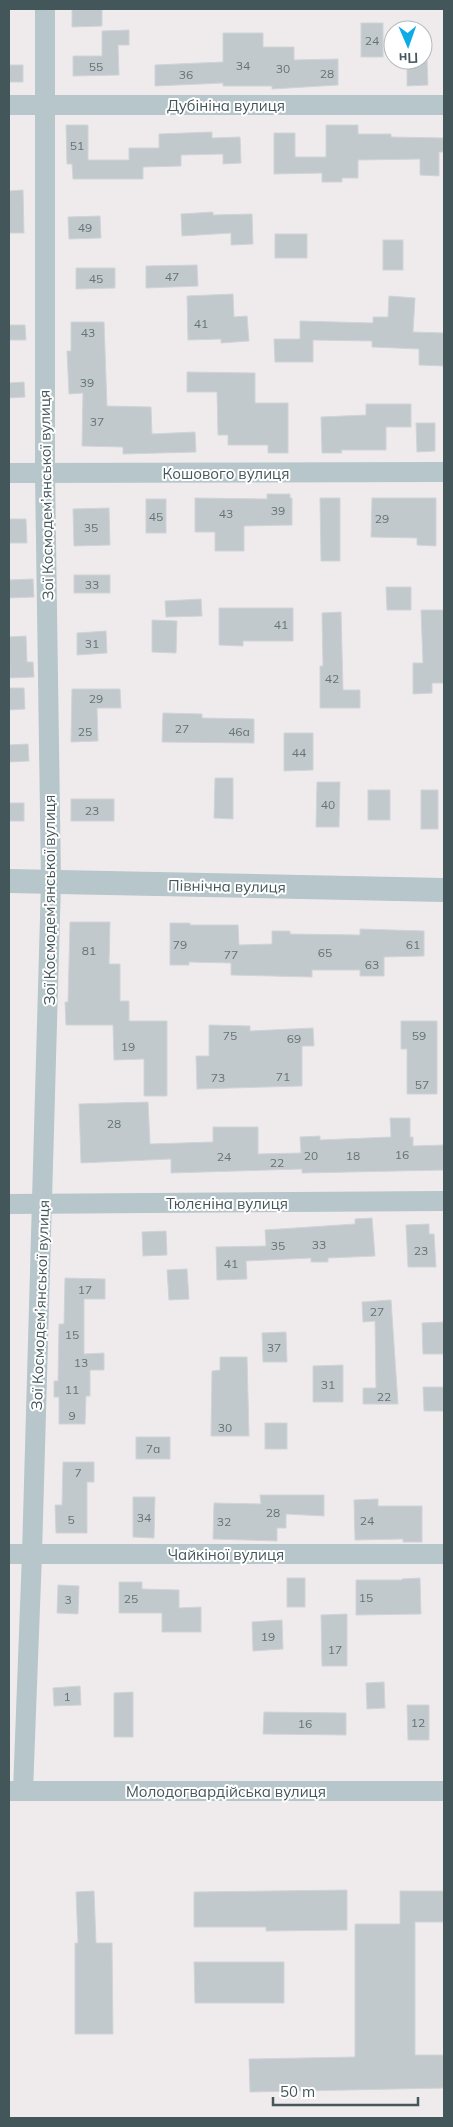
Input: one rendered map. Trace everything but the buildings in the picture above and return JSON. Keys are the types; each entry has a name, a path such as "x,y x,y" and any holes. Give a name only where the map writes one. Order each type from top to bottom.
{"street":[{"name":"Зої Космодем’янської вулиця","path":"16,1791 32,1554 51,882 45,473 45,9"},
{"name":"Дубініна вулиця","path":"9,105 444,104"},
{"name":"Кошового вулиця","path":"9,473 444,472"},
{"name":"Північна вулиця","path":"9,882 444,890"},
{"name":"Тюлєніна вулиця","path":"9,1204 444,1201"},
{"name":"Чайкіної вулиця","path":"9,1554 444,1554"},
{"name":"Молодогвардійська вулиця","path":"16,1791 444,1791"}]}
